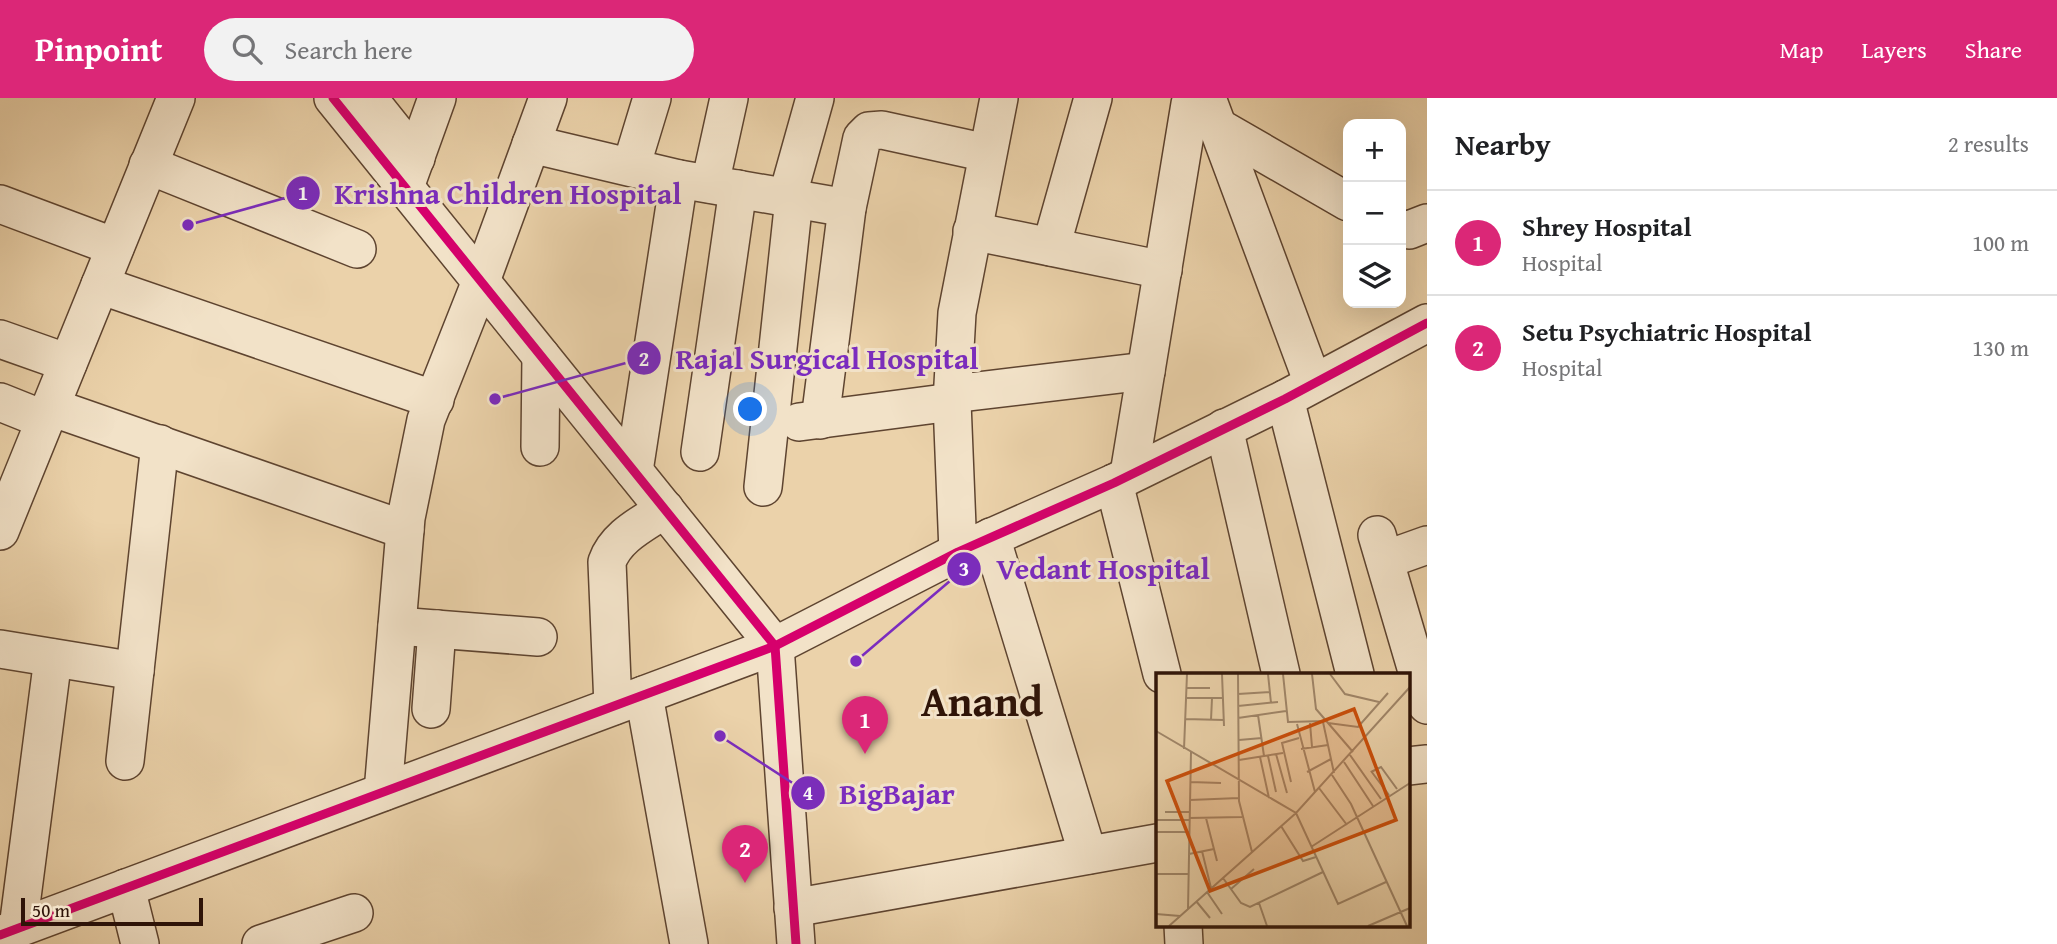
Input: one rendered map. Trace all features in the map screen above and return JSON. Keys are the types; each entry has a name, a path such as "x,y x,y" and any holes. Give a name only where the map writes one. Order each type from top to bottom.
{"street":[{"path":"0,531 7,494 48,413 176,98"},
{"path":"333,98 410,173"},
{"path":"368,98 410,173 481,281 775,646 796,944"},
{"path":"410,173 437,98"},
{"path":"383,792 405,530 426,420 481,281 548,98"},
{"path":"631,167 652,98"},
{"path":"634,471 729,98"},
{"path":"763,487 790,198 814,98"},
{"path":"958,552 952,398 957,313 999,98"},
{"path":"1051,247 1093,98"},
{"path":"1200,108 1343,199"},
{"path":"1162,673 1121,478 1146,371 1163,270 1200,108"},
{"path":"1200,108 1299,391 1356,673"},
{"path":"820,420 847,208 862,138 869,131 882,130 987,153"},
{"path":"531,144 709,184 847,208"},
{"path":"148,165 357,249"},
{"path":"700,452 709,184"},
{"path":"0,204 116,247"},
{"path":"1406,230 1427,223"},
{"path":"972,231 1163,270"},
{"path":"100,285 435,400"},
{"path":"53,658 9,931 775,646 958,552 1121,478 1299,391 1427,323"},
{"path":"0,339 68,363"},
{"path":"540,447 541,356"},
{"path":"770,426 1146,371"},
{"path":"0,402 160,444 405,530"},
{"path":"1224,428 1281,673"},
{"path":"125,761 160,444"},
{"path":"665,509 612,548 607,562 629,701 689,944"},
{"path":"991,537 1088,855"},
{"path":"1427,545 1381,547 1427,705"},
{"path":"397,626 538,637"},
{"path":"431,709 437,629"},
{"path":"0,649 135,671"},
{"path":"1409,766 1427,764"},
{"path":"793,908 1156,844"},
{"path":"126,888 140,944"},
{"path":"261,944 354,913"},
{"path":"1183,926 1184,944"}],"cycle path":[{"path":"333,98 775,646 796,944"},
{"path":"0,935 775,646 958,552 1114,483 1285,399 1427,323"}],"place":[{"name":"Krishna Children Hospital","path":"188,225"},
{"name":"Rajal Surgical Hospital","path":"495,399"},
{"name":"Vedant Hospital","path":"856,661"},
{"name":"BigBajar","path":"720,736"},
{"name":"Shrey Hospital","path":"865,754"},
{"name":"Setu Psychiatric Hospital","path":"745,883"}],"district":[{"name":"Anand","path":"982,701"}]}
